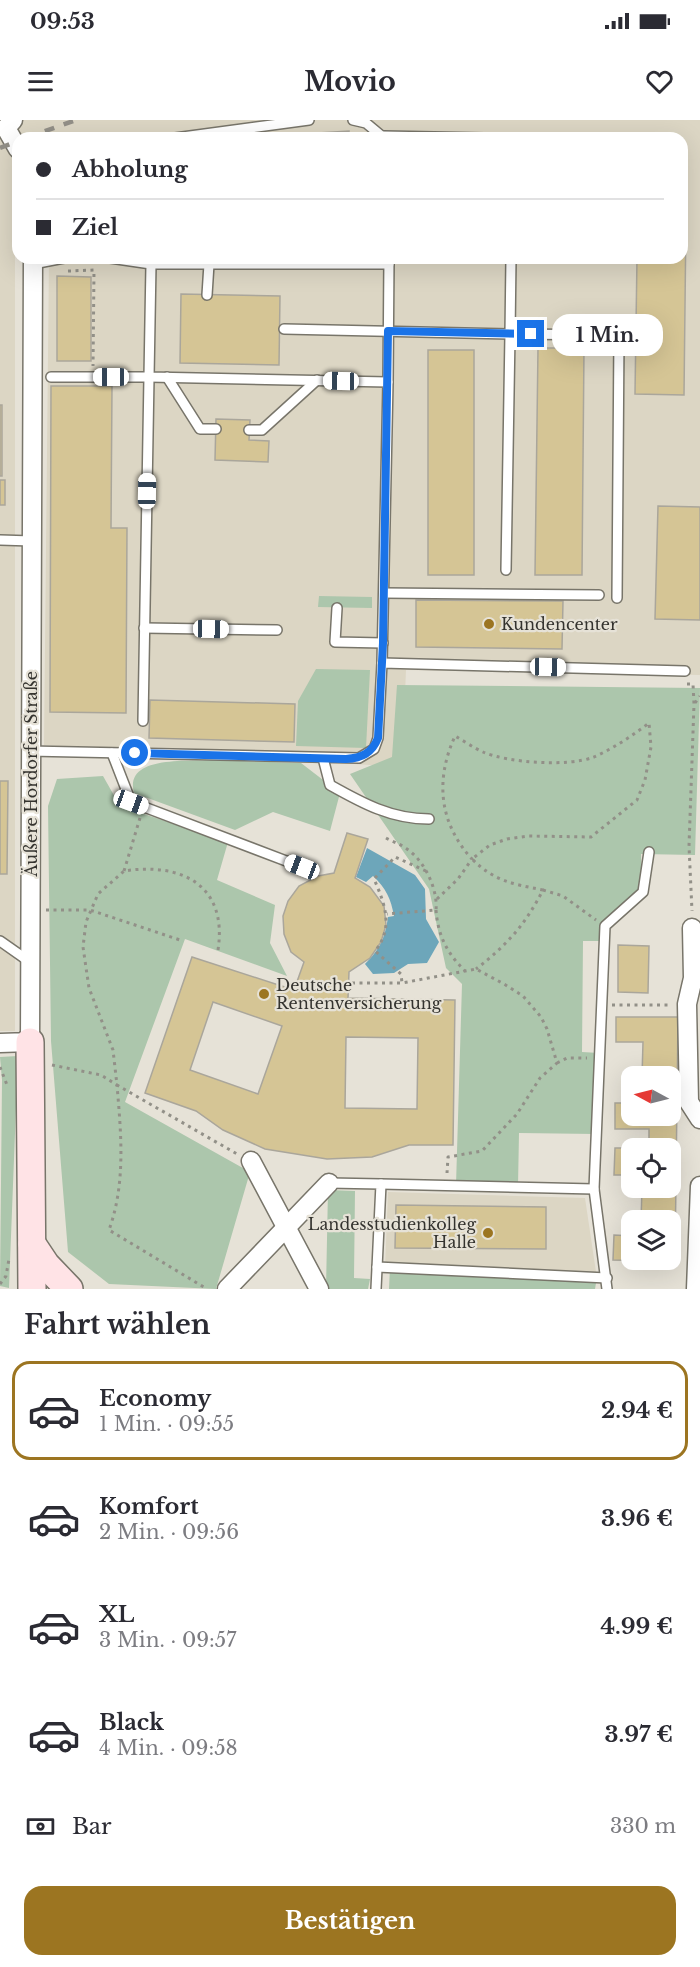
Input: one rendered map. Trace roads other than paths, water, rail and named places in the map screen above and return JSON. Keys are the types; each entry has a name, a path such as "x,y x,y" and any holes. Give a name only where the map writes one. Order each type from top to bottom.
{"street":[{"name":"Äußere Hordorfer Straße","path":"32,1289 37,1053 32,963 29,751 33,265"},
{"path":"692,928 693,978 687,1004 689,1102 700,1119"},
{"path":"0,1043 37,1053"},
{"path":"251,1161 319,1289"},
{"path":"227,1289 329,1184"},
{"path":"696,1289 700,1186"},
{"path":"32,1244 46,1264 69,1289"}],"lane":[{"path":"220,132 309,120"},
{"path":"353,120 366,123 378,132"},
{"path":"143,721 151,264"},
{"path":"207,295 209,264"},
{"path":"29,751 359,758 374,749 378,738 383,643 389,264"},
{"path":"507,570 511,264"},
{"path":"284,329 619,334 617,598"},
{"path":"51,376 388,382"},
{"path":"167,377 200,429 216,429"},
{"path":"249,430 262,430 318,380"},
{"path":"374,495 385,495"},
{"path":"374,538 384,538"},
{"path":"0,540 32,541"},
{"path":"373,579 384,579"},
{"path":"384,593 599,595"},
{"path":"337,608 335,642 383,643"},
{"path":"144,628 277,630"},
{"path":"382,663 685,670"},
{"path":"112,753 131,802 302,867"},
{"path":"323,758 330,785 359,802 406,819 429,819"},
{"path":"607,1289 594,1189 605,926 643,892 650,852"},
{"path":"0,941 32,963"},
{"path":"329,1184 594,1189"},
{"path":"376,1289 381,1184"},
{"path":"377,1267 607,1278"}],"water":[{"path":"367,848 415,875 425,889 426,919 439,942 427,963 408,964 394,973 373,974 365,964 381,943 388,917 394,916 387,894 378,880 373,876 366,882 356,877"}],"railway":[{"path":"43,132 76,120"},
{"path":"0,148 12,143"}],"place":[{"name":"Kundencenter","path":"489,624"},
{"name":"Deutsche Rentenversicherung","path":"264,994"},
{"name":"Landesstudienkolleg Halle","path":"488,1233"}]}
